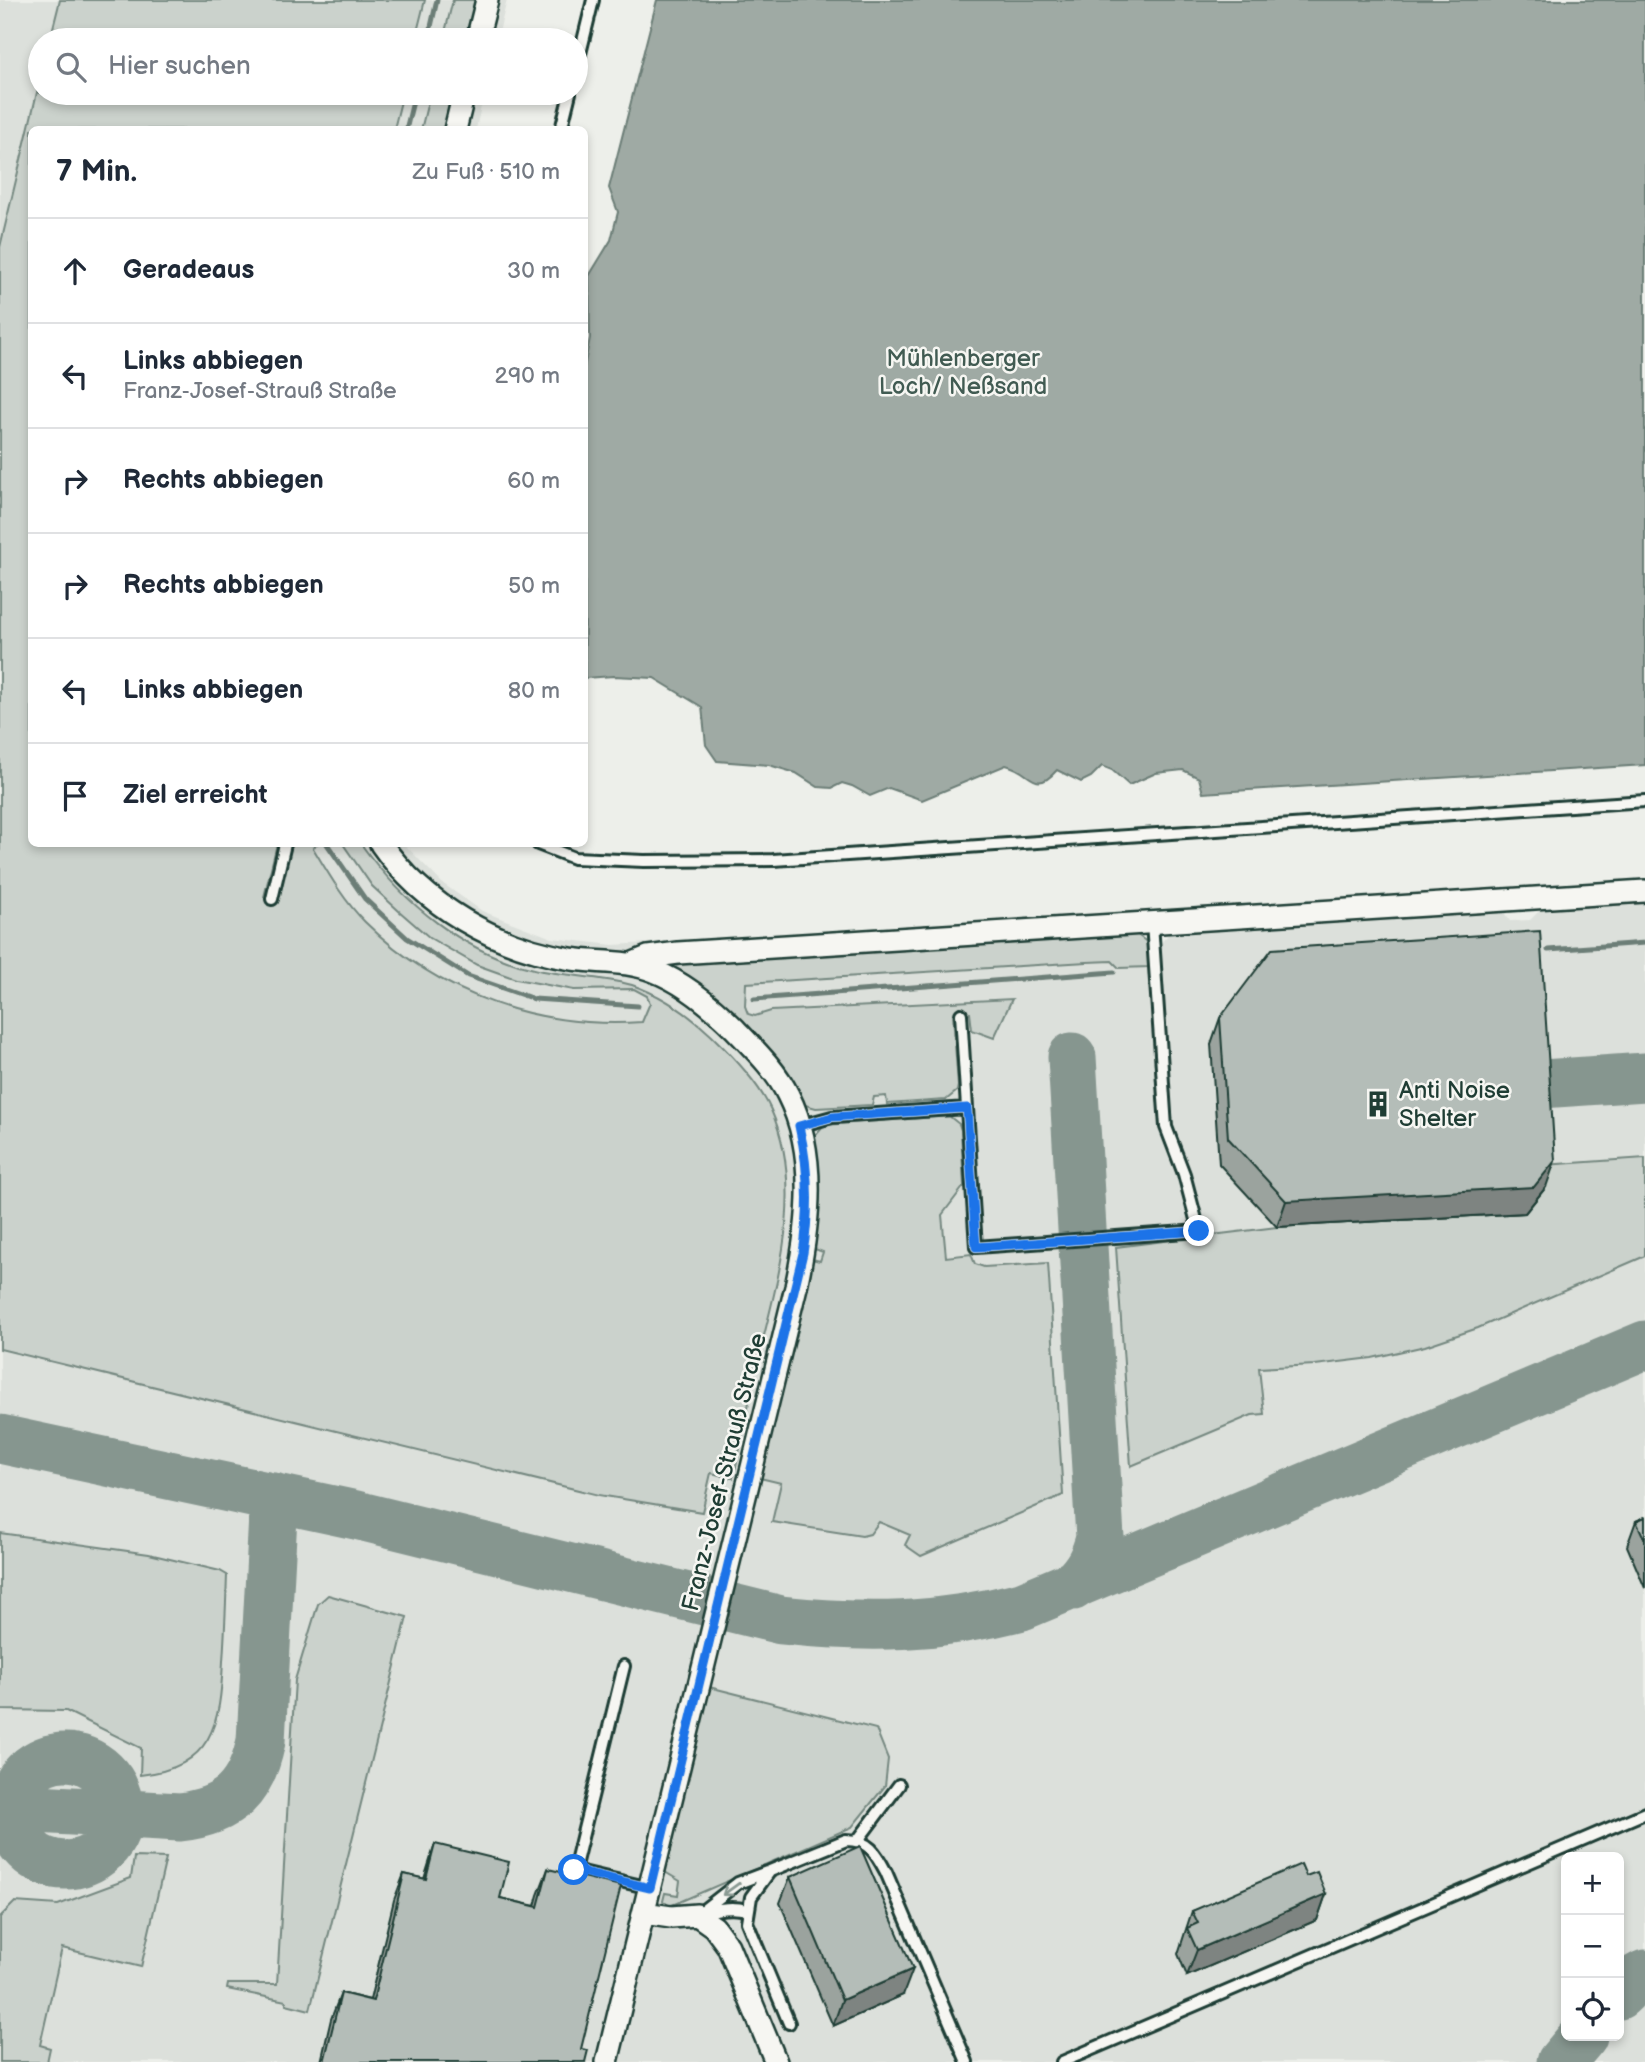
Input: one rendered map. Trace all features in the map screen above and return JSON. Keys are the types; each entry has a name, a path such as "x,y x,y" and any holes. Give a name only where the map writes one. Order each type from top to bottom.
{"street":[{"path":"480,28 487,0"},
{"path":"456,126 461,105"},
{"path":"384,847 407,876 424,891 447,909 490,934 549,955 631,964 648,957 678,953 1645,891"},
{"name":"Franz-Josef-Strauß Straße","path":"607,2062 803,1253 807,1220 807,1175 799,1126 788,1095 778,1078 720,1013 700,997 667,977 631,964"},
{"path":"644,1913 671,1917 696,1915 714,1927 727,1946 776,2062"}],"lane":[{"path":"586,28 593,0"},
{"path":"562,126 567,105"},
{"path":"546,847 575,858 644,861 773,860 1645,801"},
{"path":"272,899 284,847"},
{"path":"961,1014 976,1247 1199,1231 1184,1174 1166,1127 1152,923"},
{"path":"799,1126 832,1117 967,1108"},
{"path":"624,1666 574,1870 650,1888"},
{"path":"858,1840 899,1785"},
{"path":"1062,2062 1645,1813"},
{"path":"696,1915 738,1883 846,1840 858,1840 866,1844 876,1853 886,1872 967,2062"},
{"path":"770,1871 751,1897 747,1922 789,2023"},
{"path":"696,1915 723,1908 747,1910"}],"shaded area":[{"path":"0,0 507,0 500,28 28,28 28,105 481,105 477,126 28,126 28,847 407,847 442,883 482,911 552,938 613,945 717,939 717,951 1145,945 1161,943 1171,931 1502,910 1510,921 1530,920 1542,908 1645,901 1645,2062 0,2062"},
{"path":"60,0 425,0 418,28 53,28"},
{"path":"453,0 476,0 470,28 446,28"},
{"name":"Mühlenberger Loch/ Neßsand","path":"657,0 1645,0 1645,765 1203,793 1199,778 1183,770 1156,773 1129,785 1112,770 1102,766 1081,782 1057,770 1043,781 1033,780 1006,765 922,800 889,788 870,796 842,783 832,788 818,787 796,773 769,765 717,761 706,745 702,707 654,678 588,678 589,276 611,240 618,212 609,188"},
{"path":"34,105 400,105 395,126 29,126"},
{"path":"427,105 451,105 446,126 422,126"},
{"path":"28,130 28,847 276,847 264,897 277,900 291,847 314,847 343,896 365,922 394,948 425,970 458,988 528,1013 565,1020 642,1022 650,1003 647,996 634,989 574,990 516,979 477,965 430,938 372,886 345,847 363,847 416,906 461,939 485,952 538,970 610,980 645,990 681,1010 713,1037 750,1076 771,1110 782,1141 787,1173 787,1205 779,1270 733,1478 711,1473 702,1512 599,1495 0,1349 0,247"},
{"path":"1135,933 1148,943 1149,967 1119,968 1112,961 746,983 745,1006 748,1014 755,1016 771,1011 1012,999 994,1038 972,1030 970,1013 953,1014 958,1086 957,1091 946,1100 887,1104 886,1096 874,1097 872,1105 816,1108 805,1105 789,1076 763,1042 718,999 665,963"},
{"path":"949,1116 959,1124 961,1130 964,1186 942,1215 946,1257 971,1254 975,1264 984,1267 1048,1263 1063,1495 921,1556 905,1545 910,1535 879,1522 870,1534 862,1536 772,1522 781,1483 760,1478 812,1259 820,1261 823,1252 815,1249 819,1188 815,1135 824,1125"},
{"path":"1645,1158 1645,1256 1478,1328 1425,1346 1372,1358 1259,1368 1264,1414 1252,1415 1131,1466 1116,1247 1277,1227 1525,1213 1546,1187 1544,1165"},
{"path":"0,1533 149,1554 227,1575 219,1705 208,1739 198,1752 183,1763 140,1775 141,1748 66,1711 0,1710"},
{"path":"328,1595 407,1617 310,2010 286,2004 286,2001 227,1989 228,1984 277,1984 295,1680 318,1604"},
{"path":"709,1687 876,1729 888,1759 885,1786 852,1827 670,1906 663,1901 665,1893 678,1895 680,1881 665,1872"},
{"path":"134,1857 166,1858 141,1967 62,1948 40,2045 50,2048 47,2062 0,2062 0,1917 15,1902 58,1905 131,1878"}],"building":[{"name":"Anti Noise Shelter","path":"1540,931 1555,1161 1534,1187 1286,1201 1228,1138 1220,1018 1272,949"},
{"path":"1645,1517 1645,1540 1636,1521"},
{"path":"435,1844 509,1862 500,1898 538,1907 548,1869 621,1886 581,2049 588,2050 585,2062 324,2062 341,1993 373,2001 404,1874 426,1879"},
{"path":"860,1846 913,1969 842,2000 790,1877"},
{"path":"1301,1864 1306,1876 1317,1872 1326,1894 1197,1950 1187,1928 1198,1923 1192,1911"}],"waterway":[{"path":"431,28 437,0"},
{"path":"407,126 412,105"},
{"path":"329,847 365,899 407,938 468,976 534,999 638,1006"},
{"path":"1548,950 1645,943"},
{"path":"754,999 1114,972"}],"taxiway":[{"path":"1072,1057 1100,1538 1090,1564 1073,1586"},
{"path":"1482,1088 1645,1077"},
{"path":"0,1439 356,1515 781,1620 843,1625 902,1625 961,1619 1022,1606 1645,1345"},
{"path":"0,1807 180,1817 197,1814 225,1803 244,1785 257,1758 261,1741 274,1497"},
{"path":"65,1757 86,1761 103,1773 115,1790 119,1811 115,1832 103,1849 86,1861 65,1865 44,1861 27,1849 15,1832 11,1811 15,1790 27,1773 44,1761 65,1757"},
{"path":"1624,1990 1645,1974"},
{"path":"1561,2062 1579,2041"}],"place":[{"name":"Anti Noise Shelter","path":"1378,1104"}],"route":[{"path":"574,1870 650,1888 803,1253 808,1208 807,1175 799,1126 832,1117 967,1108 976,1247 1199,1231"}]}
